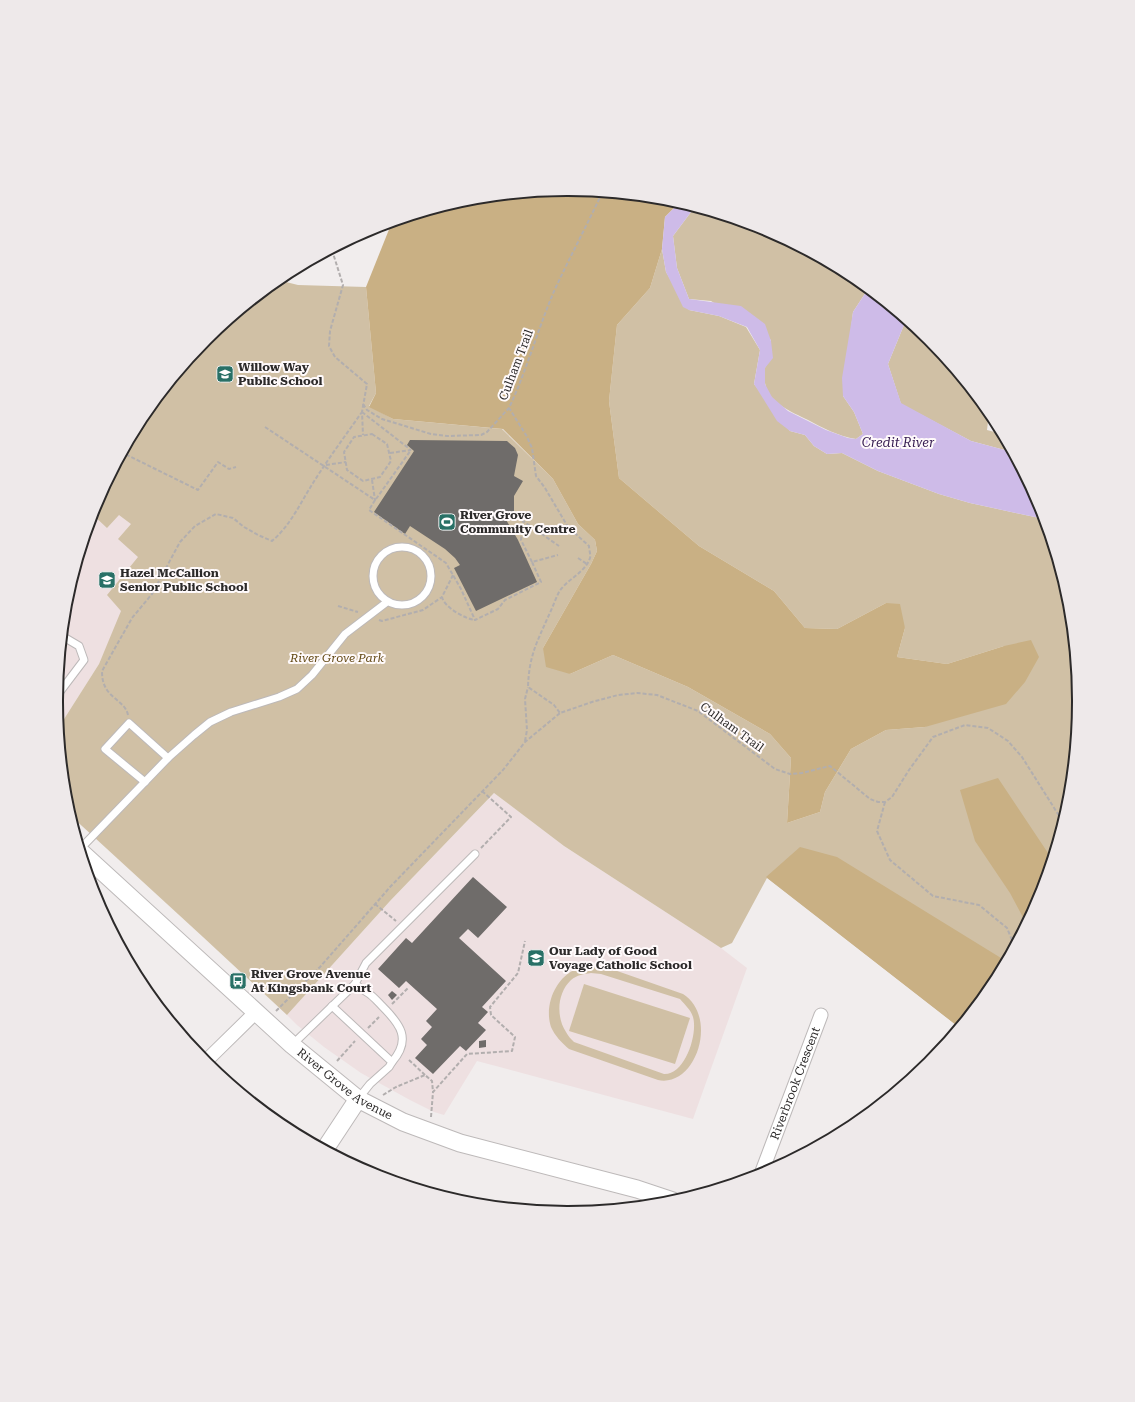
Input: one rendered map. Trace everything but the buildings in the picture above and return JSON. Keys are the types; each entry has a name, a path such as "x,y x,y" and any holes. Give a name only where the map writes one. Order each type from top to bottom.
{"street":[{"name":"River Grove Avenue","path":"88,856 292,1045 363,1101 403,1122 460,1143 637,1189 660,1197"},
{"path":"210,1057 256,1012"},
{"name":"Riverbrook Crescent","path":"764,1166 821,1015"},
{"path":"328,1145 363,1101"}],"lane":[{"path":"405,546 419,551 428,562 432,573 431,582 423,597 402,606 387,602 380,597 372,582 372,571 375,561 391,548 405,546"},
{"path":"85,846 168,758 210,722 231,712 280,697 297,689 312,675 346,634 387,602"},
{"path":"63,687 84,660 79,646 67,639"},
{"path":"145,782 106,748 129,723 168,758"},
{"path":"292,1045 355,984 366,963 475,854"},
{"path":"355,984 369,993 386,1009 400,1026 402,1037 398,1055 389,1067 370,1084 363,1101"},
{"path":"332,1006 392,1062"}],"path":[{"name":"Culham Trail","path":"587,564 590,557 589,546 568,527 545,488 536,476 532,448 526,435 509,408 520,385 534,343 556,289 600,198"},
{"path":"333,254 343,285 335,318 330,331 329,346 335,357 366,384 362,403 363,435"},
{"path":"362,403 367,410 382,419 431,434 447,436 481,435 487,432 509,408"},
{"path":"362,412 411,450"},
{"path":"129,723 127,710 107,690 102,681 102,671 132,618 152,594 180,542 195,526 216,514 233,518 244,528 272,541 286,526 324,466 362,412"},
{"path":"265,427 376,500"},
{"path":"372,434 387,444 390,453 391,461 380,477 364,481 347,470 344,452 354,437 372,434"},
{"path":"390,453 411,450"},
{"path":"411,450 369,510 446,563 461,589 475,620"},
{"path":"128,455 198,490 218,462 229,469 236,467"},
{"path":"324,466 346,462"},
{"path":"372,480 376,500"},
{"path":"453,575 442,597 443,602 469,619 475,620 498,609 505,600 541,582 522,540 523,520 559,546"},
{"path":"532,562 558,555"},
{"path":"525,742 527,730 525,699 533,649 560,591 568,581 579,573 587,564 578,558"},
{"path":"256,1012 274,1013 320,967 375,904 503,770 525,742 560,713 554,705 528,687"},
{"name":"Culham Trail","path":"560,713 618,695 637,693 657,695 698,711 775,769 790,774 802,773 830,766 870,799 878,802 885,802"},
{"path":"1012,939 1007,928 979,905 933,896 890,860 877,831 885,802 892,797 913,763 933,737 965,725 988,728 1008,741 1022,758 1059,815"},
{"path":"475,854 511,817 482,791"},
{"path":"375,904 402,927"},
{"path":"433,1092 467,1054 512,1051 515,1037 491,1015 490,1007 518,974 525,942"},
{"path":"337,1061 408,988"},
{"path":"409,1060 432,1081 433,1092 429,1132"},
{"path":"363,1101 425,1075"}],"shaded area":[{"path":"568,196 633,201 674,208 665,217 662,249 650,288 617,325 609,401 619,478 699,546 774,591 805,628 837,629 886,603 900,604 905,628 897,657 947,664 1004,646 1031,640 1039,657 1025,682 1006,704 925,727 886,730 851,749 825,792 820,812 787,823 791,758 770,734 688,687 613,655 570,674 546,667 543,648 591,564 597,551 595,540 578,524 553,479 503,429 393,419 369,407 376,393 366,287 389,229 437,214 469,206 502,201"},
{"name":"Hazel McCallion Senior Public School","path":"201,354 122,611 99,664 64,720 64,668 67,635 80,570 101,508 115,478 148,421 167,394"},
{"path":"998,778 1048,853 1034,894 1023,917 1010,893 975,841 960,790"},
{"name":"Our Lady of Good Voyage Catholic School","path":"494,793 564,846 721,948 747,968 693,1119 477,1061 444,1115 434,1112 410,1100 361,1073 324,1047 287,1015 390,901"},
{"path":"800,847 837,857 1001,958 987,981 955,1024 766,877"}],"green space":[{"path":"691,212 730,223 761,235 820,264 865,294 853,312 843,396 854,412 863,434 856,439 837,434 795,414 782,406 771,396 765,383 765,367 771,340 711,301 689,299 677,268 673,236"},
{"name":"River Grove Park","path":"662,249 666,272 689,310 719,316 746,327 760,350 754,384 790,431 805,435 814,446 827,454 842,453 878,471 939,494 970,503 1037,518 1055,570 1068,635 1072,701 1071,734 1068,767 1055,832 1034,894 1020,924 987,981 955,1024 767,878 732,943 721,948 564,846 494,793 390,901 287,1015 78,822 67,767 64,720 99,664 121,611 107,595 138,557 118,539 131,524 119,515 107,528 97,519 115,478 148,421 188,368 235,322 260,301 287,282 298,285 366,287 376,393 369,406 393,419 502,429 553,479 578,524 595,540 597,551 543,648 570,674 613,655 688,687 770,734 791,758 787,823 820,812 825,792 851,749 886,730 925,727 1004,646 947,664 897,657 905,628 886,603 837,629 805,628 774,591 699,546 619,478 609,401 617,325 650,288"},
{"path":"904,325 947,368 987,421 987,430 994,432 1005,450 971,441 901,404 888,364"},
{"path":"600,965 683,994 694,1005 700,1018 701,1033 698,1049 692,1062 683,1073 671,1080 658,1080 569,1049 561,1042 551,1027 549,1019 550,1002 557,986 562,979 576,969 585,966","holes":["591,973 601,974 680,999 688,1008 693,1017 694,1033 692,1043 684,1061 678,1068 671,1073 664,1074 574,1042 563,1026 559,1012 563,992 566,985 576,977"]},
{"path":"584,984 690,1018 675,1064 569,1031"}],"water":[{"name":"Credit River","path":"674,208 691,212 673,236 677,268 689,299 741,306 765,324 771,341 773,358 765,368 765,384 772,397 788,411 826,430 848,438 856,439 863,434 854,412 843,396 842,378 853,312 865,294 904,325 888,364 901,403 971,441 1005,450 1020,478 1037,518 970,503 939,494 878,471 842,453 827,454 814,446 805,435 790,431 777,421 754,384 760,350 747,327 719,316 689,310 683,307 666,272 662,249 665,217"}],"place":[{"name":"Willow Way Public School","path":"225,374"},
{"name":"River Grove Community Centre","path":"447,522"},
{"name":"Hazel McCallion Senior Public School","path":"107,580"},
{"name":"Our Lady of Good Voyage Catholic School","path":"536,958"},
{"name":"River Grove Avenue At Kingsbank Court","path":"238,981"}]}
